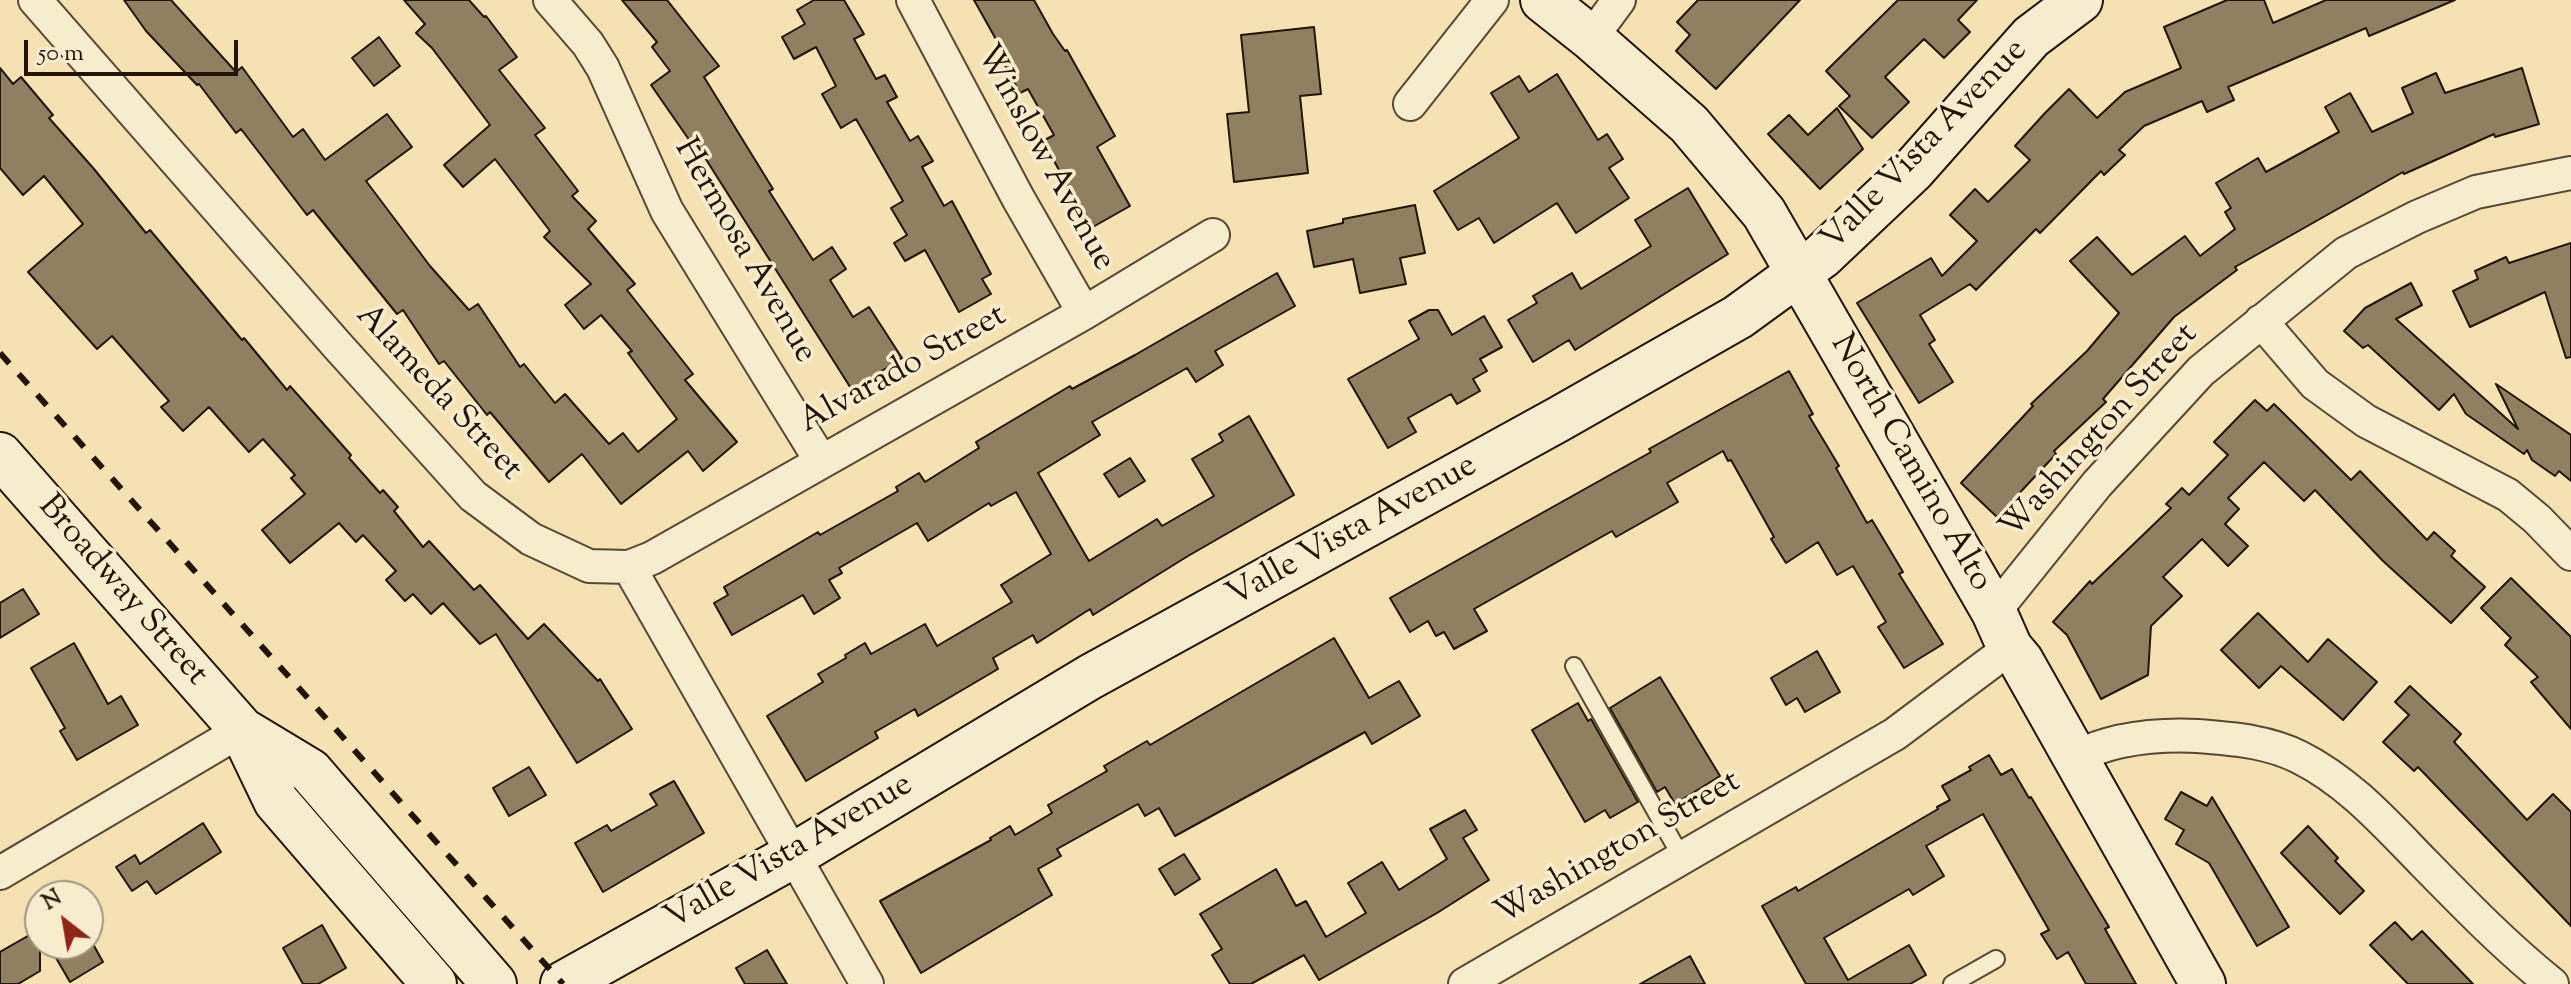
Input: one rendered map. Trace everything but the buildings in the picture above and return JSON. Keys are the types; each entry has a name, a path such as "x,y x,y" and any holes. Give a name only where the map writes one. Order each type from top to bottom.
{"street":[{"name":"Alameda Street","path":"35,0 346,356 473,496 531,539 589,566 629,567"},
{"name":"Hermosa Avenue","path":"550,0 588,44 603,68 667,211 821,461"},
{"name":"Winslow Avenue","path":"913,0 1018,198 1084,313"},
{"path":"1410,104 1492,0"},
{"name":"North Camino Alto","path":"1543,0 1689,124 1764,213 2203,984"},
{"path":"1591,38 1619,0"},
{"name":"Valle Vista Avenue","path":"563,984 794,855 1090,677 1738,317 1822,256 1913,170 2031,37 2080,0"},
{"name":"Washington Street","path":"1465,984 1895,734 2002,630 2097,484 2191,382 2346,253 2417,217 2476,192 2571,173"},
{"name":"Alvarado Street","path":"629,567 652,558 1084,313 1213,235"},
{"path":"2261,321 2315,384 2366,421 2508,495 2571,554"},
{"name":"Broadway Street","path":"0,455 242,730 276,801 434,984"},
{"path":"629,567 867,984"},
{"path":"0,873 242,730"},
{"name":"Broadway Street","path":"242,730 310,771 494,984"},
{"path":"2074,758 2095,747 2122,740 2184,736 2255,742 2299,757 2345,786 2371,808 2496,935 2552,984"}],"lane":[{"path":"1574,666 1682,858"},
{"path":"1952,984 1996,959"}],"railway":[{"path":"0,353 563,984"}]}
